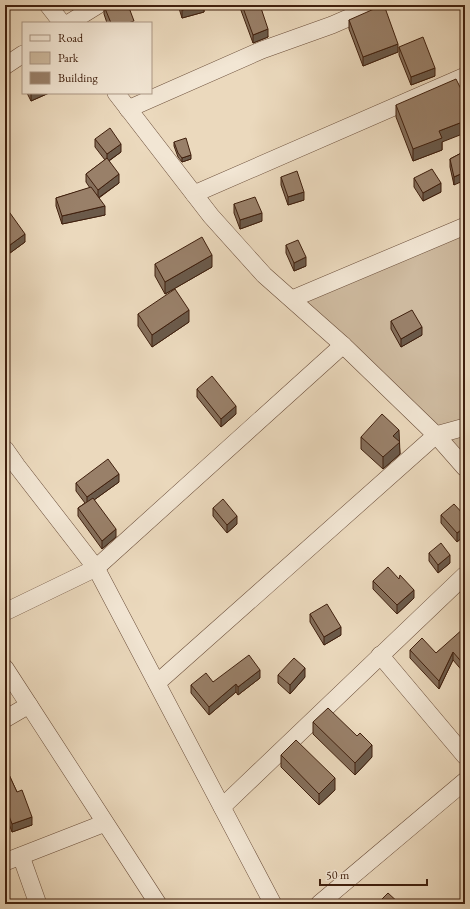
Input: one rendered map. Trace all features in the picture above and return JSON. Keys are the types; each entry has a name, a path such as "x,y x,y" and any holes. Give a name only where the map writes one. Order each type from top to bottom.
{"street":[{"path":"48,5 61,22"},
{"path":"71,22 98,5"},
{"path":"128,109 262,50 332,25 378,5"},
{"path":"5,66 22,55"},
{"path":"194,194 465,76"},
{"path":"117,94 211,216 264,275 343,345 436,435 465,468"},
{"path":"292,299 465,226"},
{"path":"5,612 96,568 343,345"},
{"path":"157,683 436,435 465,427"},
{"path":"5,449 96,568 273,904"},
{"path":"222,807 380,655 465,576"},
{"path":"380,655 465,756"},
{"path":"5,668 158,904"},
{"path":"5,719 29,705"},
{"path":"319,904 465,781"},
{"path":"5,862 106,824"},
{"path":"22,856 38,904"}],"green space":[{"path":"465,232 465,473 300,303"}],"building":[{"path":"128,5 134,21 111,22 104,6"},
{"path":"180,5 203,5 182,10"},
{"path":"242,5 260,5 268,29 253,35"},
{"path":"383,5 398,44 363,57 349,20"},
{"path":"423,37 435,68 411,77 399,47"},
{"path":"456,79 465,97 465,121 439,131 442,138 413,149 396,105"},
{"path":"110,128 121,144 107,154 95,139"},
{"path":"186,138 191,155 182,158 178,153 174,142"},
{"path":"465,151 465,172 454,177 450,159"},
{"path":"107,158 119,174 98,190 86,174"},
{"path":"432,169 441,183 423,193 414,178"},
{"path":"297,171 304,192 288,197 281,177"},
{"path":"91,187 105,206 62,216 56,198"},
{"path":"255,197 262,213 240,220 234,204"},
{"path":"5,206 25,234 10,245 5,238"},
{"path":"202,237 212,255 165,282 155,264"},
{"path":"298,240 306,257 294,263 286,245"},
{"path":"175,289 189,310 152,335 138,314"},
{"path":"412,310 422,327 401,339 391,321"},
{"path":"212,376 236,406 221,419 197,389"},
{"path":"382,414 399,430 393,436 400,442 383,457 361,437"},
{"path":"108,459 119,474 87,497 76,483"},
{"path":"93,498 116,529 102,541 78,508"},
{"path":"223,499 237,516 227,525 213,508"},
{"path":"454,504 465,516 465,527 457,533 441,515"},
{"path":"441,543 450,555 438,565 429,553"},
{"path":"388,567 399,579 400,575 414,590 397,605 373,581"},
{"path":"327,604 341,627 324,637 310,614"},
{"path":"464,628 465,666 453,652 439,681 410,650 422,638 436,653"},
{"path":"249,655 260,670 238,687 236,684 209,707 191,685 206,673 213,682"},
{"path":"294,658 305,668 290,685 278,675"},
{"path":"328,708 357,736 360,733 372,745 355,763 313,722"},
{"path":"296,740 335,778 319,794 281,755"},
{"path":"5,766 17,792 22,790 32,817 12,824 5,805"},
{"path":"465,833 465,841 461,837"},
{"path":"388,893 400,904 377,904"}]}
